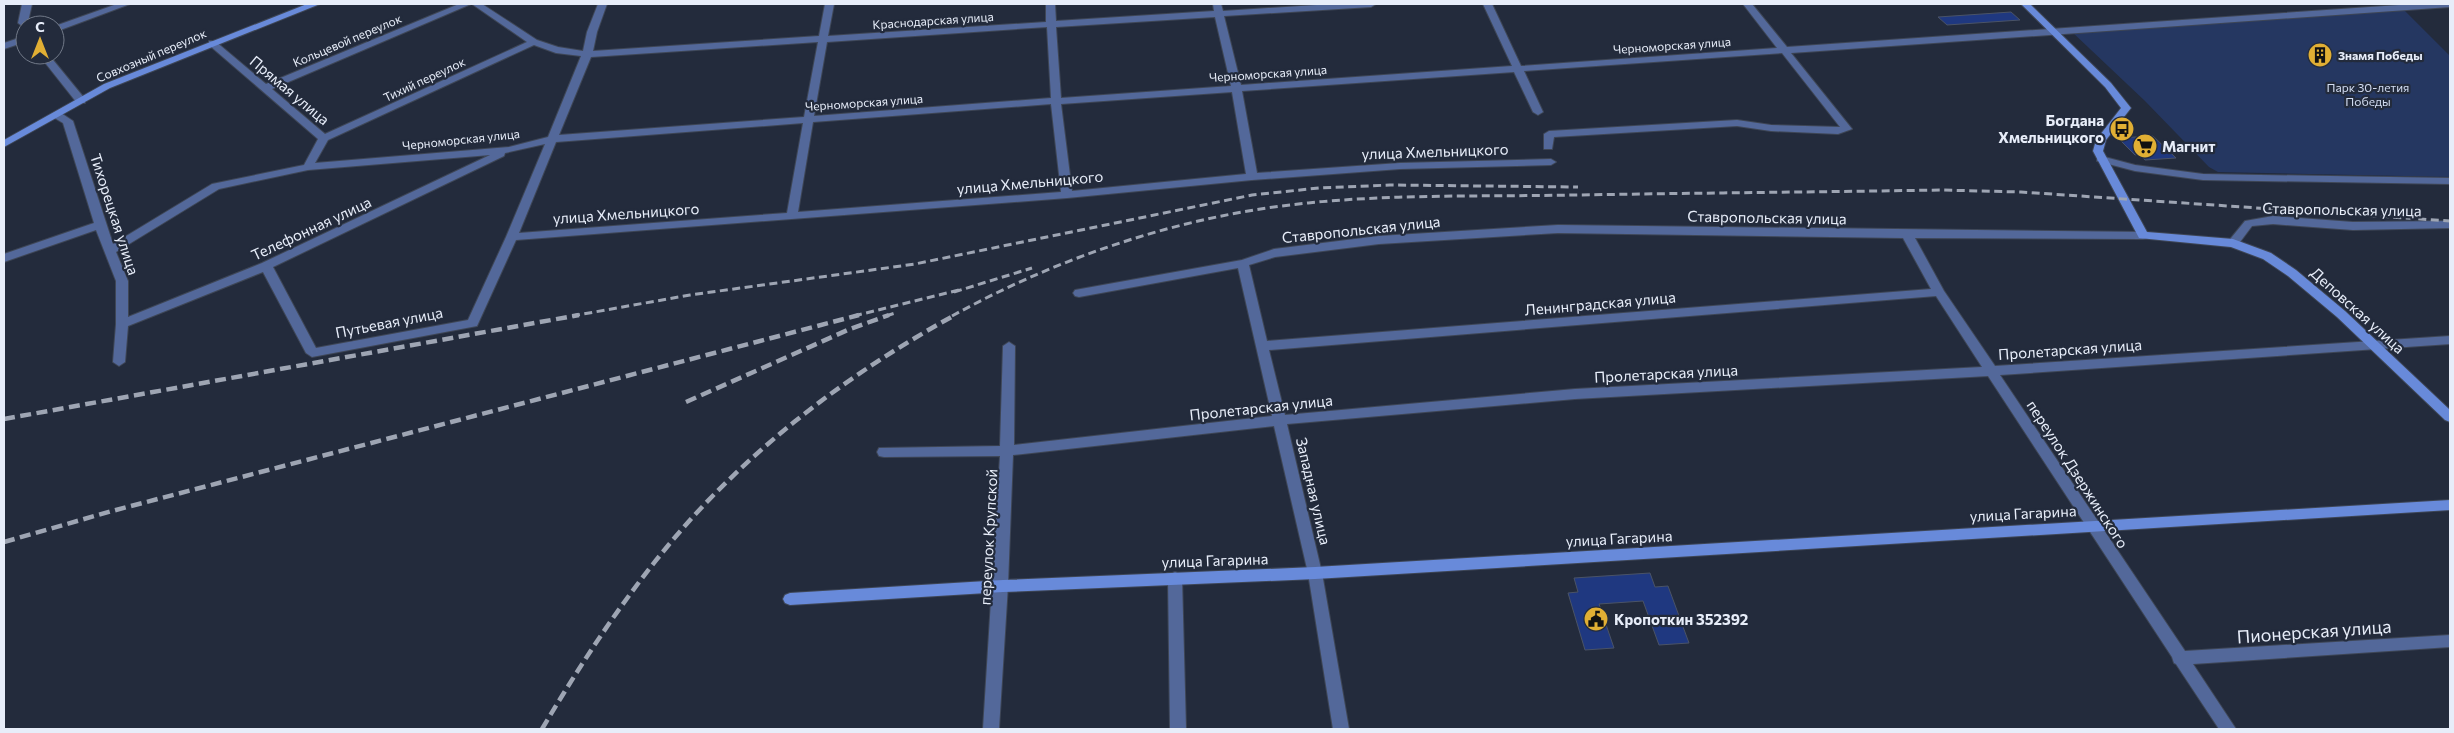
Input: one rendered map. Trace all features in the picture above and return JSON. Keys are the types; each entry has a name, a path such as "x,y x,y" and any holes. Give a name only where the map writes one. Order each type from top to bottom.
{"street":[{"path":"65,26 125,4"},
{"name":"Совхозный переулок","path":"4,144 136,73 316,4"},
{"name":"Кольцевой переулок","path":"265,88 466,4"},
{"name":"Краснодарская улица","path":"476,4 534,42 556,50 587,54 823,41 1050,24 1220,15 1371,4"},
{"path":"512,237 587,54 592,32 603,4"},
{"path":"792,215 829,4"},
{"path":"1050,4 1056,101 1067,194"},
{"path":"1217,4 1237,90 1252,177"},
{"path":"1487,4 1538,112"},
{"path":"1548,147 1549,134 1737,123 1771,128 1838,131 1846,129 1748,4"},
{"path":"2025,4 2108,84 2126,108 2101,140 2098,151 2101,160 2142,235"},
{"name":"Черноморская улица","path":"110,251 216,186 308,167 509,150 552,140 1056,101 1237,90 2450,4"},
{"name":"Тихий переулок","path":"324,138 534,42"},
{"name":"Прямая улица","path":"212,43 324,138 308,167"},
{"path":"52,65 81,101"},
{"name":"Тихорецкая улица","path":"57,116 68,121 100,225 122,281 122,324 119,362"},
{"name":"Телефонная улица","path":"122,324 266,266 509,150"},
{"path":"2101,160 2135,168 2203,177 2450,181"},
{"name":"улица Хмельницкого","path":"512,237 1400,166 1551,162"},
{"name":"Ставропольская улица","path":"1079,293 1243,263 1283,252 1378,240 1526,230 2142,235 2233,243 2248,223 2273,220 2353,226 2450,226"},
{"path":"4,258 100,225"},
{"name":"переулок Дзержинского","path":"1907,234 1939,292 2179,658 2228,729"},
{"name":"Путьевая улица","path":"266,266 312,353 473,323 512,237"},
{"name":"Деповская улица","path":"2233,243 2267,256 2292,273 2375,345 2450,418"},
{"name":"Западная улица","path":"1243,263 1282,420 1315,572 1342,729"},
{"name":"Ленинградская улица","path":"1263,346 1939,292"},
{"name":"Пролетарская улица","path":"884,452 1008,451 1282,420 1575,394 1991,371 2450,340"},
{"name":"переулок Крупской","path":"991,729 1003,586 1008,451 1009,346"},
{"name":"улица Гагарина","path":"790,599 1003,586 1315,572 2450,505"},
{"path":"1176,578 1178,729"},
{"name":"Пионерская улица","path":"2179,658 2450,641"}],"green space":[{"name":"Парк 30-летия Победы","path":"2404,10 2450,56 2450,177 2218,172 2209,167 2145,101 2071,31"}],"building":[{"path":"2011,12 2020,20 1947,25 1938,17"},
{"name":"Магнит","path":"2153,136 2176,158 2145,160 2140,154 2135,155 2118,138"},
{"path":"1650,573 1655,587 1668,586 1689,643 1659,645 1643,601 1599,604 1614,648 1585,650 1568,593 1578,592 1574,578"}],"railway":[{"path":"572,316 690,295 915,264 1252,195 1319,188 1390,185 1578,187"},
{"path":"952,316 1026,279 1105,248 1145,235 1226,215 1305,203 1344,200 1421,197 1940,190 2021,192 2450,221"},
{"path":"954,292 1032,268"},
{"path":"854,316 959,290"},
{"path":"889,315 895,313"},
{"path":"4,419 579,315"},
{"path":"4,542 112,511 859,315"},
{"path":"686,402 850,329 889,315"},
{"path":"542,729 616,613 658,558 703,506 790,425 854,378 920,335 955,315"}],"place":[{"name":"Знамя Победы","path":"2320,55"},
{"name":"Богдана Хмельницкого","path":"2122,129"},
{"name":"Магнит","path":"2145,146"},
{"name":"Кропоткин 352392","path":"1596,619"}]}
